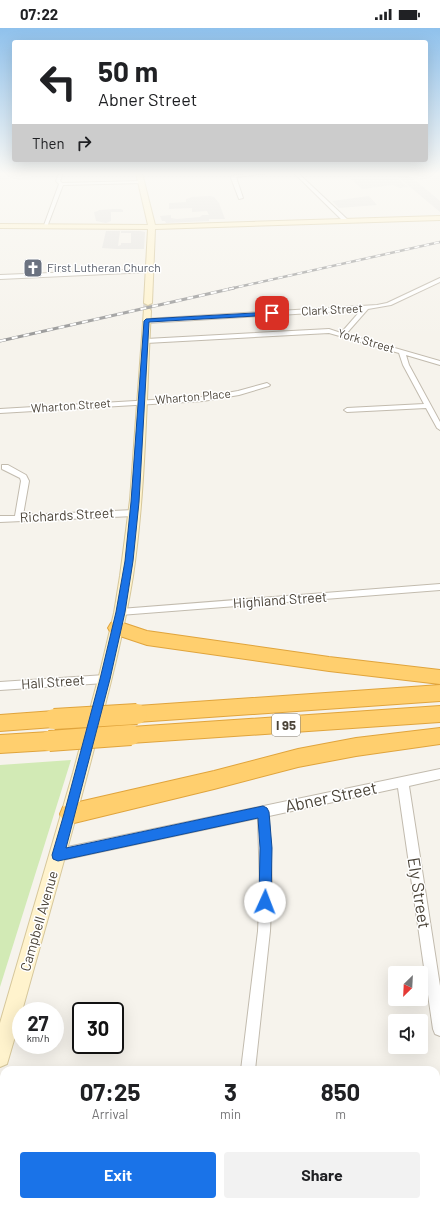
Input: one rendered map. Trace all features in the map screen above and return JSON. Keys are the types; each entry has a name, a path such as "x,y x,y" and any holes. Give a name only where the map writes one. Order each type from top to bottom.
{"highway":[{"path":"119,620 147,638 440,678"},
{"name":"I 95","path":"0,723 440,693"},
{"name":"I 95","path":"0,744 440,714"},
{"path":"70,814 214,780 298,758 356,747 440,736"}],"main road":[{"name":"Campbell Avenue","path":"0,1057 70,814 119,620 130,558 134,513 152,228"}],"street":[{"path":"0,277 150,270"},
{"name":"Clark Street","path":"147,312 366,308 389,304 440,280"},
{"path":"343,334 366,308"},
{"name":"York Street","path":"146,341 325,331 343,334 440,363"},
{"path":"402,352 406,365 440,428"},
{"name":"Wharton Place","path":"141,402 209,398 239,393 268,385"},
{"name":"Wharton Street","path":"0,411 141,402"},
{"path":"347,410 428,406"},
{"path":"5,467 22,477 25,481 19,518"},
{"name":"Richards Street","path":"0,519 134,513"},
{"name":"Highland Street","path":"119,620 440,587"},
{"name":"Hall Street","path":"0,686 105,679"},
{"name":"Abner Street","path":"58,855 440,774"},
{"name":"Ely Street","path":"403,782 440,1029"},
{"path":"248,1066 264,932 266,887 263,812"}],"green space":[{"path":"71,760 0,987 0,765"}],"shaded area":[{"path":"106,231 120,231 118,246 121,245 121,243 131,243 131,233 121,233 121,231 145,232 144,249 102,248"}],"tunnel":[{"path":"147,311 148,303"}],"railway":[{"path":"229,289 440,242"},
{"path":"0,341 234,288"}],"place":[{"name":"First Lutheran Church","path":"33,268"}],"route":[{"path":"265,902 266,848 263,812 58,855 105,679 120,612 129,561 135,502 146,321 272,313"}]}
